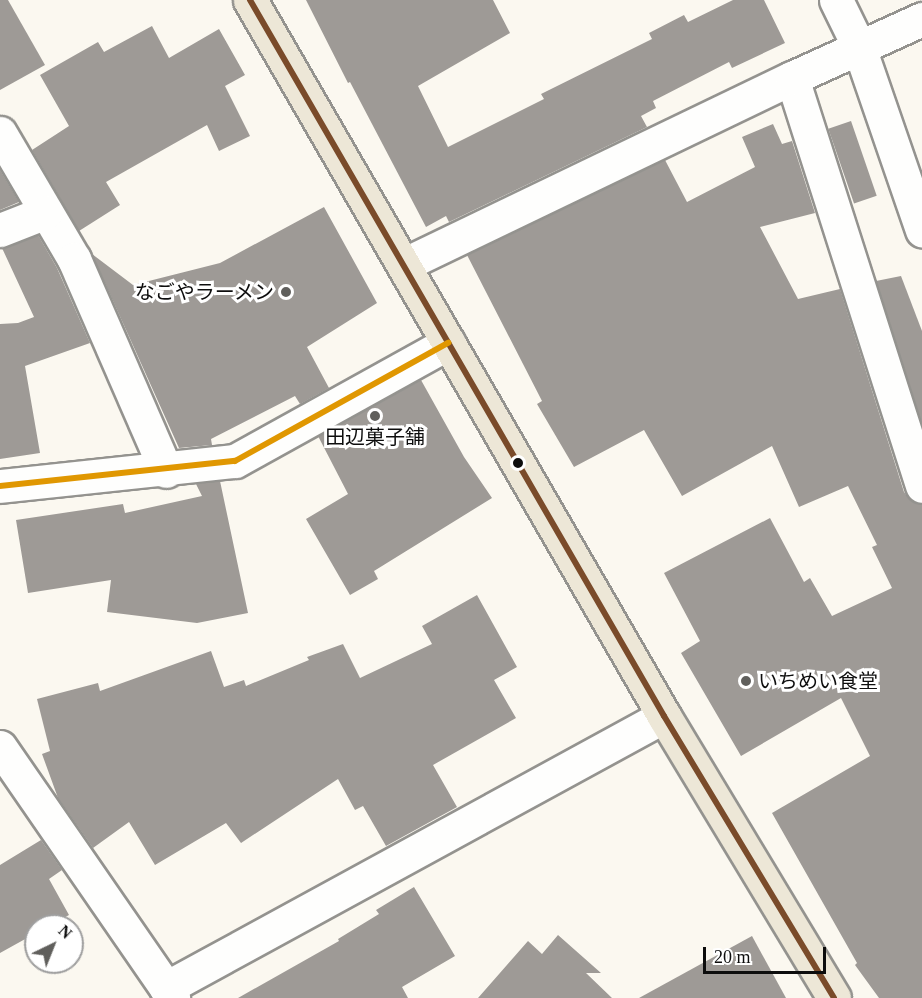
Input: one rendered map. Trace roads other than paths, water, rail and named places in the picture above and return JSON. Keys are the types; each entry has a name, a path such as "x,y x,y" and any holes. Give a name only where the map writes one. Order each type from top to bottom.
{"main road":[{"path":"250,0 405,264 448,343 664,716 834,998"}],"street":[{"path":"836,0 859,47 922,230"},
{"path":"405,264 792,78 922,19"},
{"path":"792,78 922,486"},
{"path":"0,133 74,259 166,471"},
{"path":"0,230 46,212"},
{"path":"0,486 166,471 235,461 448,343"},
{"path":"0,747 169,993 664,716"}],"place":[{"name":"なごやラーメン","path":"286,292"},
{"name":"田辺菓子舗","path":"375,416"},
{"name":"いちめい食堂","path":"746,681"}]}
